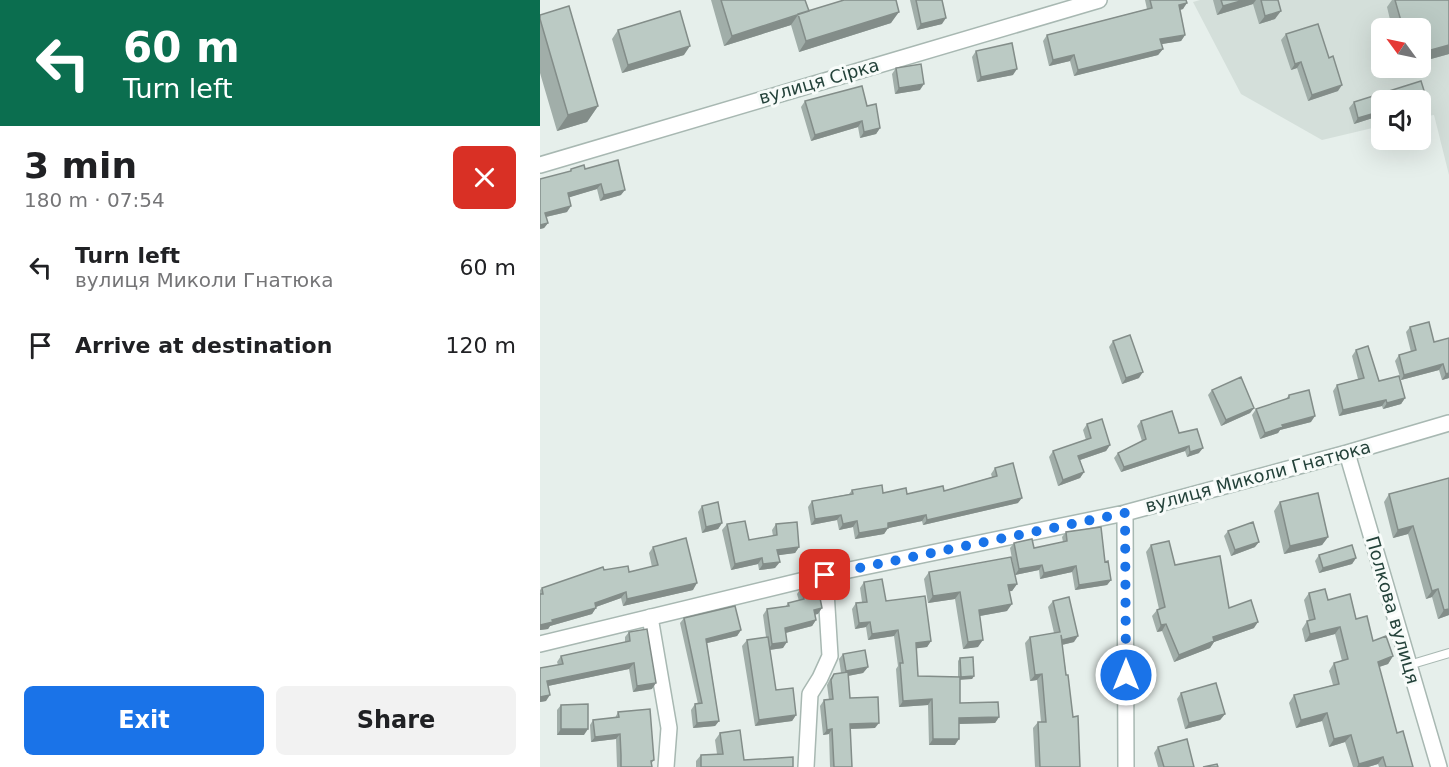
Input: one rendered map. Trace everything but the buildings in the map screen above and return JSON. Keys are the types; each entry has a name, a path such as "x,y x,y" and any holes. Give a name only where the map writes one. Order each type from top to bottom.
{"street":[{"name":"вулиця Сірка","path":"540,165 1099,0"},
{"name":"вулиця Миколи Гнатюка","path":"540,644 825,575 1125,513 1449,423"},
{"name":"Полкова вулиця","path":"1347,453 1439,767"},
{"path":"1125,513 1126,767"},
{"path":"806,767 810,694 830,656 825,575"},
{"path":"650,616 669,728 666,767"}],"lane":[{"path":"1409,665 1449,653"}],"shaded area":[{"path":"1200,0 1449,0 1449,175 1434,115 1431,115 1431,90 1371,90 1371,128 1322,140 1241,94 1193,2"}],"route":[{"path":"825,575 1125,513 1126,675"}]}
